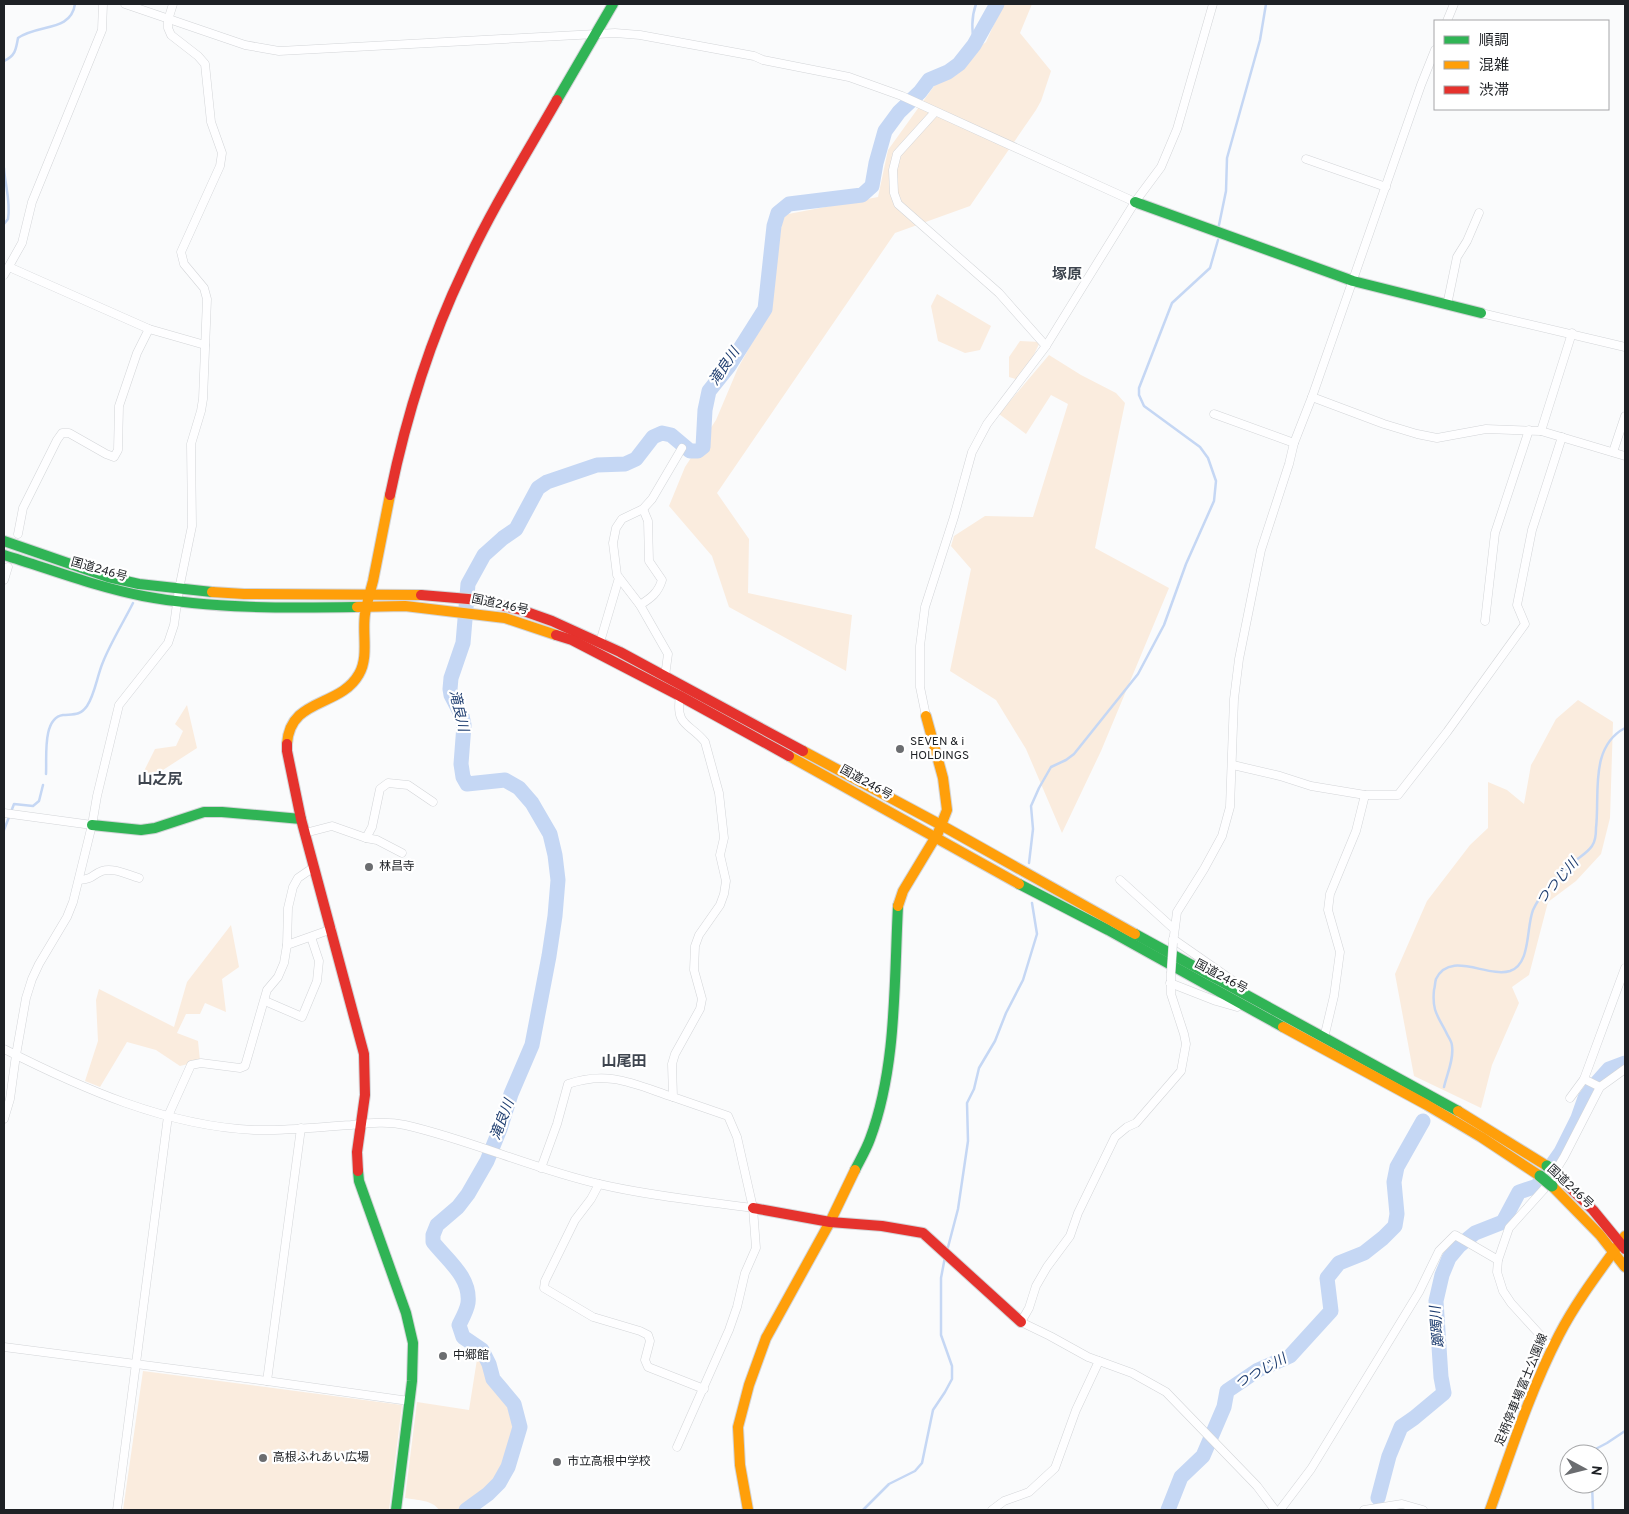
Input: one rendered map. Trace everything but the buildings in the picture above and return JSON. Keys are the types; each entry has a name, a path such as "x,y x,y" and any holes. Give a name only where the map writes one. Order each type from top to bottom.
{"main road":[{"path":"396,1510 409,1401 413,1343 406,1313 359,1181 357,1152 365,1095 364,1054 301,818 287,751 288,732 296,718 303,711 345,690 360,674 363,661 366,607 398,455 426,361 463,270 490,216 613,4"},
{"path":"1135,202 1353,281 1481,313"},
{"name":"国道246号","path":"4,541 108,576 178,595 281,608 405,606 440,609 504,618 572,640 680,696 1021,885 1108,930 1427,1105 1481,1137 1540,1176 1555,1181"},
{"name":"国道246号","path":"4,555 106,587 144,596 244,594 442,596 480,600 552,620 600,642 665,676 941,825 1105,918 1483,1125 1547,1166 1555,1181 1580,1214 1621,1245 1625,1268"},
{"path":"748,1510 739,1455 738,1427 743,1404 766,1338 830,1222 870,1140 886,1083 890,1057 898,902 941,825 947,810 946,796 926,716"},
{"path":"92,825 141,830 155,828 204,812 301,818"},
{"path":"753,1208 830,1222 882,1226 923,1233 1020,1322"},
{"name":"足柄停車場富士公園線","path":"1490,1510 1535,1388 1552,1348 1584,1292 1621,1245"}],"street":[{"path":"4,275 22,243 32,202 102,30 103,4"},
{"path":"125,4 246,45 279,51 595,34 640,35 754,56 763,60 849,77 918,102 935,112 1135,202"},
{"path":"4,1120 10,1099 26,998 32,978 73,902 120,706 168,643 174,625 192,526 191,444 201,411 207,299 204,288 184,264 181,252 220,166 222,153 211,122 205,64 198,56 171,35 168,28 168,20 173,4"},
{"path":"926,716 920,687 920,646 924,607 954,517 972,452 986,424 1046,346 1135,202 1161,167 1177,129 1213,4"},
{"path":"1444,4 1453,6 1447,20"},
{"path":"1275,1510 1257,1486 1166,1392 1132,1373 1099,1362 1020,1322 1030,1308 1036,1286 1047,1267 1070,1236 1078,1213 1115,1137 1127,1127 1136,1123 1181,1071 1186,1044 1171,994 1170,982 1174,929 1177,912 1222,836 1230,807 1234,699 1239,659 1261,550 1294,443 1312,398 1434,52"},
{"path":"935,112 897,154 893,170 894,193 898,204 999,292 1046,346"},
{"path":"1306,160 1386,187"},
{"path":"1447,305 1457,257 1467,241 1479,213"},
{"path":"9,267 149,329 205,345"},
{"path":"1481,313 1625,347"},
{"path":"18,534 23,508 62,433 69,434 114,457 118,450 119,406 137,353 149,329"},
{"path":"1541,431 1572,333"},
{"path":"1312,398 1384,424 1437,438 1486,429 1541,431 1625,456"},
{"path":"1214,414 1294,443"},
{"path":"1613,452 1625,416"},
{"path":"1485,621 1495,533 1529,430"},
{"path":"1233,765 1280,776 1311,786 1365,795 1398,795 1525,624 1517,605 1532,530 1562,437"},
{"path":"665,676 668,654 640,605 617,575 614,550 616,528 622,519 643,509 652,499 682,448"},
{"path":"640,605 659,590 662,580 649,561 648,521 643,509"},
{"path":"4,580 8,567"},
{"path":"600,642 619,578"},
{"path":"673,1096 672,1064 675,1054 700,1009 702,999 694,970 695,946 699,934 720,905 726,881 720,855 724,838 719,793 704,742 700,736 686,726 681,718 679,710 680,696"},
{"path":"366,838 372,827 380,789 388,783 408,785 434,802"},
{"path":"1324,1038 1334,996 1340,952 1328,910 1330,894 1356,830 1365,795"},
{"path":"4,813 92,825"},
{"path":"305,834 332,826 377,840 402,853"},
{"path":"117,1510 168,1116 191,1066 201,1063 240,1068 245,1066 267,990 278,977 287,945 288,908 293,887 298,878 314,868"},
{"path":"79,880 90,879 102,871 115,871 139,878"},
{"path":"1120,880 1174,929"},
{"path":"287,945 332,929"},
{"path":"265,1001 302,1017 317,980 318,961 311,937"},
{"path":"1173,941 1234,981 1259,1002"},
{"path":"1570,1098 1584,1079 1625,968"},
{"path":"1170,982 1235,1007 1246,1006"},
{"path":"4,1049 109,1096 168,1116 254,1130 381,1122 406,1125 598,1184 645,1193 753,1208"},
{"path":"1552,1348 1511,1303 1503,1291 1497,1272 1498,1260 1509,1228 1545,1188 1564,1157 1600,1086 1625,1069"},
{"path":"541,1168 557,1124 568,1084 581,1079 616,1078 728,1116 737,1137 753,1208 756,1248 745,1273 734,1315 704,1389 677,1447"},
{"path":"1584,1079 1600,1086"},
{"path":"266,1381 301,1128"},
{"path":"598,1184 591,1199 575,1220 545,1281 544,1288 593,1317 648,1335 650,1341 645,1360 648,1367 704,1389"},
{"path":"1280,1510 1311,1469 1419,1292 1439,1251 1454,1235 1498,1260"},
{"path":"4,1347 409,1401"},
{"path":"992,1510 1004,1501 1029,1492 1055,1468 1080,1402 1099,1362"},
{"path":"1364,1510 1402,1504 1423,1510"}],"shaded area":[{"path":"1003,4 1032,4 1020,33 1051,71 1036,110 970,206 895,233 717,493 749,539 748,593 852,615 846,671 729,607 712,556 669,506 685,467 716,420 738,368 769,312 783,215 878,197 888,150 942,75 986,42"},
{"path":"937,294 991,326 980,350 965,353 938,341 931,306"},
{"path":"1020,341 1040,342 1028,367 1019,380 1009,377 1009,357"},
{"path":"1049,355 1081,375 1116,393 1125,403 1095,548 1169,588 1101,751 1062,833 1026,749 996,700 950,671 971,569 951,546 954,536 985,516 1033,517 1068,404 1051,395 1026,434 999,414"},
{"path":"1578,700 1613,722 1610,818 1601,854 1576,881 1548,902 1529,975 1512,987 1519,1003 1492,1065 1481,1108 1414,1076 1395,974 1427,901 1470,845 1488,828 1488,782 1507,790 1524,804 1531,765 1556,719"},
{"path":"187,705 197,748 149,779 143,773 155,749 176,746 183,731 175,724"},
{"path":"231,925 239,967 222,979 226,1012 205,1003 200,1014 186,1014 177,1033 198,1041 200,1061 180,1066 156,1050 127,1042 100,1087 85,1081 98,1041 96,1000 99,989 174,1027 187,982"},
{"path":"478,1353 487,1377 504,1400 514,1420 514,1428 505,1460 496,1479 483,1496 463,1510 439,1510 429,1502 405,1498 417,1402 469,1410"},
{"name":"高根ふれあい広場","path":"143,1371 402,1405 389,1510 123,1510"}],"waterway":[{"path":"4,61 11,57 17,46 18,38 67,19 72,13 75,4"},
{"name":"滝良川","path":"974,45 972,24 976,4"},
{"name":"滝良川","path":"466,1510 488,1494 499,1483 508,1467 520,1427 514,1404 493,1379 489,1364 482,1350 463,1337 459,1325 468,1303 466,1285 457,1270 433,1242 433,1235 437,1225 458,1207 468,1194 487,1161 511,1094 532,1045 549,956 558,880 550,834 532,803 519,788 505,780 467,784 463,777 461,764 464,725 450,689 451,678 463,643 468,584 484,555 516,529 538,488 547,482 597,465 625,464 636,459 653,437 662,433 671,435 690,451 698,451 703,447 705,410 709,391 729,366 765,309 774,226 778,213 789,204 862,195 872,186 885,131 899,112 920,92 929,80 948,72 959,64 974,45 997,4"},
{"path":"1219,225 1226,191 1227,158 1260,40 1266,4"},
{"path":"4,168 9,206 8,219 4,224"},
{"path":"1029,863 1033,829 1031,806 1039,788 1051,767 1074,754 1138,674 1164,625 1186,564 1214,501 1216,481 1208,458 1200,447 1144,406 1139,395 1139,388 1172,303 1210,268 1218,240"},
{"path":"46,774 47,740 52,723 56,718 63,715 79,713 87,706 106,655 133,603"},
{"name":"つつじ川","path":"1444,1087 1451,1061 1452,1046 1435,1008 1434,990 1436,979 1442,971 1450,966 1501,972 1510,971 1517,967 1525,953 1531,918 1536,903 1557,877 1588,850 1595,840 1597,787 1601,759 1606,747 1614,736 1625,728"},
{"path":"4,830 14,804 33,806 39,801 43,785"},
{"path":"947,1251 958,1209 968,1141 967,1103 974,1089 979,1068 995,1041 1006,1013 1023,980 1037,934 1032,903"},
{"name":"躑躅川","path":"1378,1498 1389,1456 1401,1427 1444,1393 1441,1377 1436,1301 1442,1275 1449,1258 1459,1246 1475,1233 1503,1222 1519,1192 1537,1186 1561,1152 1578,1118 1585,1098 1609,1069 1625,1063"},
{"name":"つつじ川","path":"1168,1510 1181,1477 1203,1456 1224,1407 1227,1391 1258,1370 1290,1356 1331,1311 1327,1278 1339,1263 1364,1253 1395,1226 1397,1214 1394,1182 1397,1167 1423,1121"},
{"path":"863,1510 889,1484 915,1471 922,1463 933,1410 952,1379 952,1366 941,1335 941,1278 945,1257"},
{"path":"1605,1444 1625,1431"},
{"path":"1592,1494 1593,1510"}],"traffic: fast":[{"path":"557,100 613,4"},
{"path":"1135,202 1353,281 1481,313"},
{"path":"4,541 108,577 139,584 212,592"},
{"path":"4,555 108,588 169,600 250,607 357,607"},
{"path":"92,825 141,830 155,828 204,812 301,819"},
{"path":"1019,884 1108,930 1283,1027"},
{"path":"855,1170 870,1139 879,1111 890,1054 895,994 898,906"},
{"path":"1135,934 1458,1111"},
{"path":"1547,1166 1558,1176"},
{"path":"358,1171 359,1181 406,1313 413,1343 412,1381 396,1510"},
{"path":"1540,1176 1552,1186"}],"traffic: slow":[{"path":"287,744 290,729 297,718 306,710 340,693 351,685 362,667 365,653 365,614 390,495"},
{"path":"212,592 244,594 421,595"},
{"path":"357,607 405,606 505,618 556,635"},
{"path":"898,906 903,891 938,833 947,810 943,778 926,716"},
{"path":"803,751 941,825 1135,934"},
{"path":"789,756 1019,884"},
{"path":"1283,1027 1427,1105 1481,1137 1540,1176"},
{"path":"1458,1111 1547,1166"},
{"path":"748,1510 740,1465 738,1427 749,1385 766,1338 830,1222 855,1170"},
{"path":"1552,1186 1600,1235 1625,1267"},
{"path":"1490,1510 1530,1399 1559,1335 1582,1297 1625,1236"}],"traffic: jam":[{"path":"390,495 411,408 440,323 485,226 557,100"},
{"path":"421,595 480,600 521,610 552,621 620,652 803,751"},
{"path":"556,635 572,640 680,696 789,756"},
{"path":"287,744 301,819 364,1054 365,1095 357,1152 358,1171"},
{"path":"1558,1176 1593,1210 1625,1249"},
{"path":"753,1208 830,1222 882,1226 923,1233 1021,1322"}],"place":[{"name":"SEVEN & i HOLDINGS","path":"900,749"},
{"name":"林昌寺","path":"369,867"},
{"name":"中郷館","path":"443,1356"},
{"name":"高根ふれあい広場","path":"263,1458"},
{"name":"市立高根中学校","path":"557,1462"}],"district":[{"name":"塚原","path":"1067,275"},
{"name":"山之尻","path":"160,780"},
{"name":"山尾田","path":"624,1062"}]}
